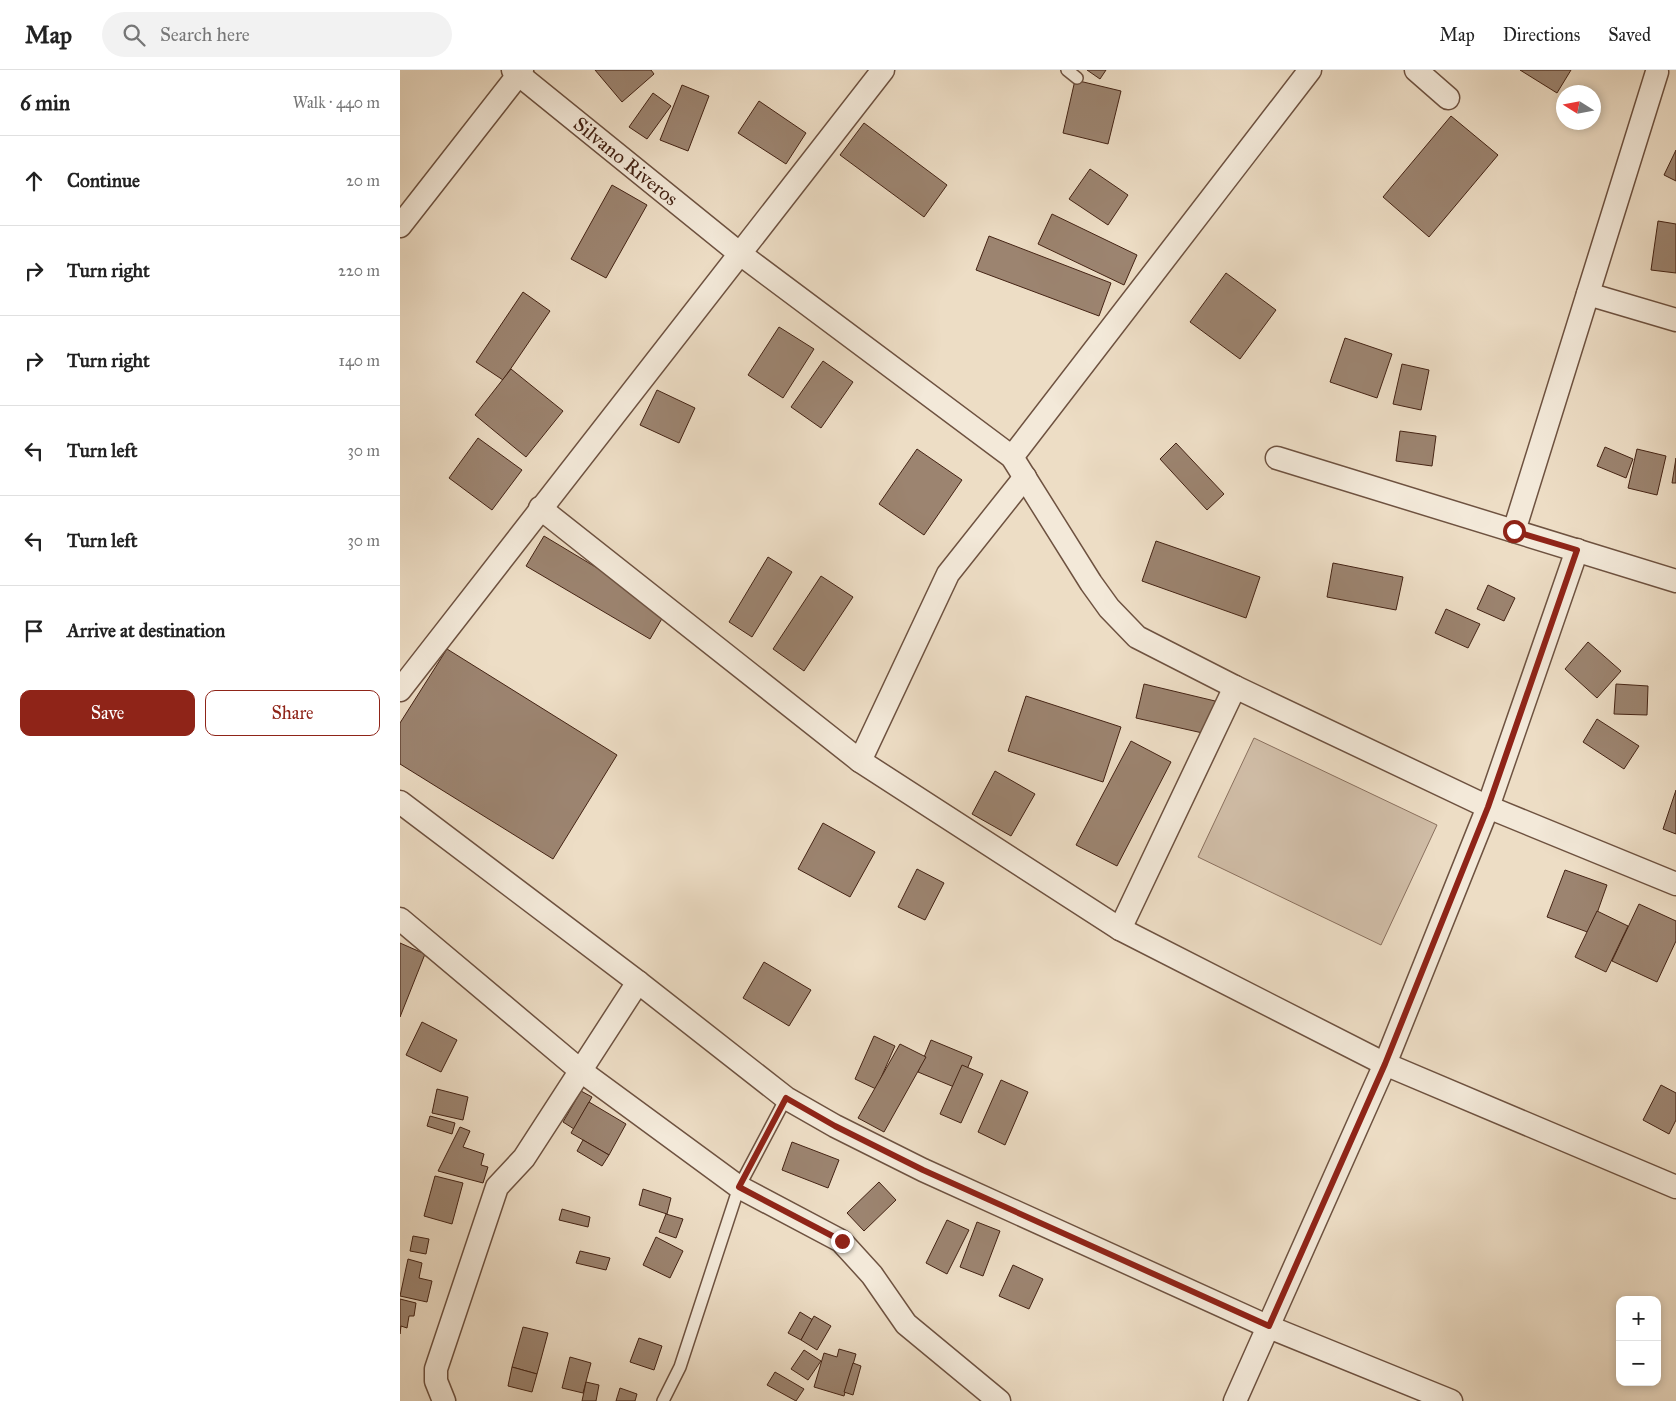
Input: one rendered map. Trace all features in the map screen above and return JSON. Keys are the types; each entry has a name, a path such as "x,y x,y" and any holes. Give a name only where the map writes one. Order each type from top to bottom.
{"street":[{"path":"400,690 883,70"},
{"path":"1310,70 1012,457 1091,583 1109,608 1137,636 1235,687 1488,807 1676,884"},
{"path":"1416,70 1448,98"},
{"path":"400,226 518,71"},
{"name":"Silvano Riveros","path":"518,71 739,253 1012,457"},
{"path":"1514,531 1588,294 1661,73"},
{"path":"1588,294 1676,320"},
{"path":"1277,458 1676,581"},
{"path":"860,761 948,574 1025,477"},
{"path":"540,508 860,761 1120,929 1385,1064 1676,1187"},
{"path":"1235,1401 1385,1064 1488,807 1577,550"},
{"path":"1120,929 1235,687"},
{"path":"400,802 638,982 786,1098 835,1126 923,1170 1269,1326 1451,1401"},
{"path":"400,919 581,1071 739,1187 842,1241 872,1275 906,1324 999,1401"},
{"path":"447,1400 436,1381 436,1369 497,1187 524,1158 638,982"}],"lane":[{"path":"1067,70 1077,78"},
{"path":"663,1401 680,1367 739,1187 786,1098"}],"shaded area":[{"path":"1254,738 1437,825 1381,945 1198,857"}],"building":[{"path":"595,70 651,70 654,74 622,102"},
{"path":"1087,70 1106,70 1100,79"},
{"path":"1520,70 1571,70 1562,85 1556,85 1556,92"},
{"path":"1075,80 1121,91 1108,144 1063,133"},
{"path":"682,85 709,96 688,151 660,140"},
{"path":"653,93 671,106 647,139 629,127"},
{"path":"759,101 806,133 786,164 738,133"},
{"path":"1451,116 1498,155 1429,237 1383,197"},
{"path":"864,123 947,185 924,217 840,155"},
{"path":"1676,150 1676,181 1664,175"},
{"path":"1090,169 1128,195 1108,225 1069,199"},
{"path":"612,185 647,205 606,278 571,259"},
{"path":"1052,214 1137,255 1124,285 1038,244"},
{"path":"1658,221 1676,224 1676,273 1651,270"},
{"path":"989,236 1111,283 1099,316 976,270"},
{"path":"1226,273 1276,310 1240,359 1190,322"},
{"path":"523,292 550,311 503,380 476,362"},
{"path":"779,327 814,349 783,398 748,375"},
{"path":"1345,338 1392,354 1377,398 1330,382"},
{"path":"823,361 853,382 821,428 791,407"},
{"path":"1402,364 1429,370 1421,410 1393,404"},
{"path":"511,369 563,411 526,457 475,415"},
{"path":"657,390 695,408 679,443 640,425"},
{"path":"1400,431 1436,436 1432,466 1396,461"},
{"path":"478,438 522,470 492,510 449,478"},
{"path":"1176,443 1224,494 1207,510 1160,459"},
{"path":"1605,447 1633,459 1626,478 1597,466"},
{"path":"917,449 962,480 924,535 879,504"},
{"path":"1637,449 1666,456 1657,495 1628,488"},
{"path":"1676,458 1676,483 1672,483"},
{"path":"544,536 667,610 650,639 526,566"},
{"path":"1156,541 1260,577 1246,618 1142,581"},
{"path":"768,557 792,572 752,637 729,622"},
{"path":"1333,563 1403,577 1396,610 1327,597"},
{"path":"821,576 853,597 804,671 773,649"},
{"path":"1488,585 1515,598 1504,621 1477,609"},
{"path":"1446,609 1480,624 1468,648 1435,633"},
{"path":"1588,642 1621,671 1597,698 1565,669"},
{"path":"447,649 617,755 553,859 400,764 400,723"},
{"path":"1144,684 1215,701 1207,734 1136,718"},
{"path":"1616,684 1648,686 1647,715 1614,714"},
{"path":"1026,696 1121,727 1103,782 1008,751"},
{"path":"1597,719 1639,746 1624,769 1583,742"},
{"path":"1131,741 1171,762 1117,866 1076,845"},
{"path":"995,771 1035,794 1011,836 972,814"},
{"path":"1676,790 1676,834 1663,829"},
{"path":"823,823 875,852 850,897 798,869"},
{"path":"917,869 944,883 925,920 898,907"},
{"path":"1565,870 1607,885 1590,933 1547,917"},
{"path":"1639,904 1676,921 1676,941 1657,982 1612,961"},
{"path":"1597,911 1628,926 1606,972 1575,957"},
{"path":"400,943 425,954 400,1017"},
{"path":"764,962 811,990 789,1026 743,998"},
{"path":"422,1022 457,1040 441,1072 406,1055"},
{"path":"874,1036 895,1046 876,1089 855,1079"},
{"path":"931,1040 972,1057 959,1089 918,1072"},
{"path":"900,1044 926,1057 884,1132 858,1118"},
{"path":"962,1065 983,1074 961,1123 940,1114"},
{"path":"1001,1080 1028,1092 1005,1145 978,1132"},
{"path":"1661,1085 1676,1093 1676,1120 1669,1134 1643,1120"},
{"path":"437,1089 468,1097 463,1120 432,1113"},
{"path":"581,1091 592,1097 574,1129 563,1122"},
{"path":"589,1102 626,1124 609,1155 571,1133"},
{"path":"430,1116 455,1123 452,1134 427,1126"},
{"path":"460,1127 470,1131 463,1147 484,1154 481,1165 488,1167 483,1183 438,1171"},
{"path":"583,1140 609,1155 602,1166 577,1151"},
{"path":"792,1142 839,1160 828,1188 782,1170"},
{"path":"435,1176 463,1183 452,1224 424,1216"},
{"path":"879,1182 896,1200 864,1231 847,1213"},
{"path":"643,1189 671,1198 667,1214 639,1205"},
{"path":"562,1209 590,1217 588,1227 559,1220"},
{"path":"666,1214 683,1219 676,1238 659,1232"},
{"path":"947,1220 969,1230 947,1274 926,1263"},
{"path":"977,1222 1000,1231 983,1276 960,1267"},
{"path":"413,1236 429,1239 426,1254 410,1251"},
{"path":"656,1237 683,1251 670,1278 643,1265"},
{"path":"580,1251 610,1258 606,1270 576,1263"},
{"path":"408,1259 422,1263 419,1278 432,1281 427,1302 400,1296"},
{"path":"1013,1265 1043,1279 1029,1309 999,1296"},
{"path":"400,1299 416,1303 414,1316 409,1316 407,1328 401,1326 400,1334"},
{"path":"800,1312 813,1320 801,1340 788,1333"},
{"path":"814,1316 831,1326 817,1350 801,1340"},
{"path":"523,1327 548,1333 537,1374 512,1367"},
{"path":"639,1338 662,1346 654,1370 630,1362"},
{"path":"839,1349 856,1354 844,1396 814,1387 824,1353 837,1357"},
{"path":"804,1350 821,1361 808,1380 791,1369"},
{"path":"570,1357 591,1363 583,1393 562,1388"},
{"path":"853,1363 861,1366 853,1395 844,1392"},
{"path":"512,1367 537,1374 532,1392 508,1386"},
{"path":"775,1372 804,1389 796,1401 767,1385"},
{"path":"586,1382 599,1385 596,1401 582,1401"},
{"path":"620,1388 637,1394 635,1401 616,1401"}],"route":[{"path":"842,1241 739,1187 786,1098 835,1126 923,1170 1269,1326 1385,1064 1488,807 1577,550 1514,531"}]}
